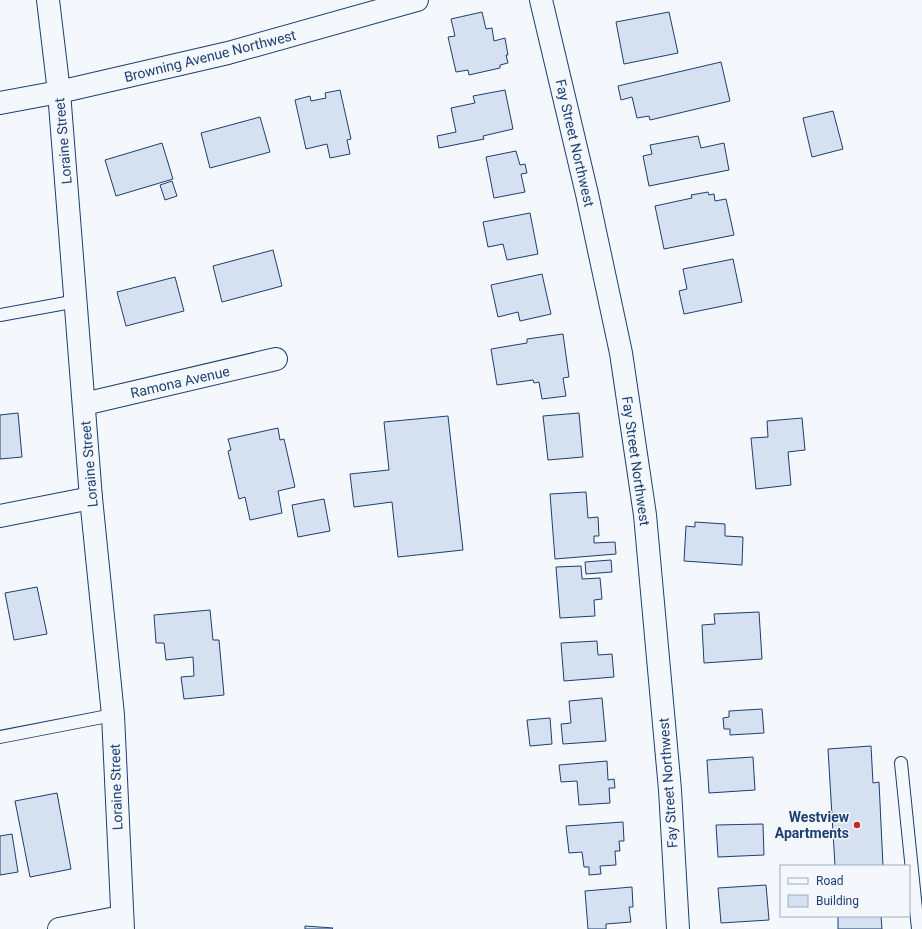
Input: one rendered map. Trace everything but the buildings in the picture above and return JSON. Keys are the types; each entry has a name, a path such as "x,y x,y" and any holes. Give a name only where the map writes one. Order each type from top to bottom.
{"street":[{"name":"Loraine Street","path":"48,0 59,92 77,301 91,498 113,715 122,923"},
{"name":"Browning Avenue Northwest","path":"0,103 59,92 228,53 417,0"},
{"name":"Fay Street Northwest","path":"541,0 587,194 621,353 645,515 670,790 678,929"},
{"name":"Ramona Avenue","path":"84,404 276,359"},
{"path":"0,516 91,498"},
{"path":"59,929 122,923"}],"lane":[{"path":"0,315 77,301"},
{"path":"0,737 113,715"},
{"path":"901,763 918,929"}],"place":[{"name":"Westview Apartments","path":"857,825"}]}
